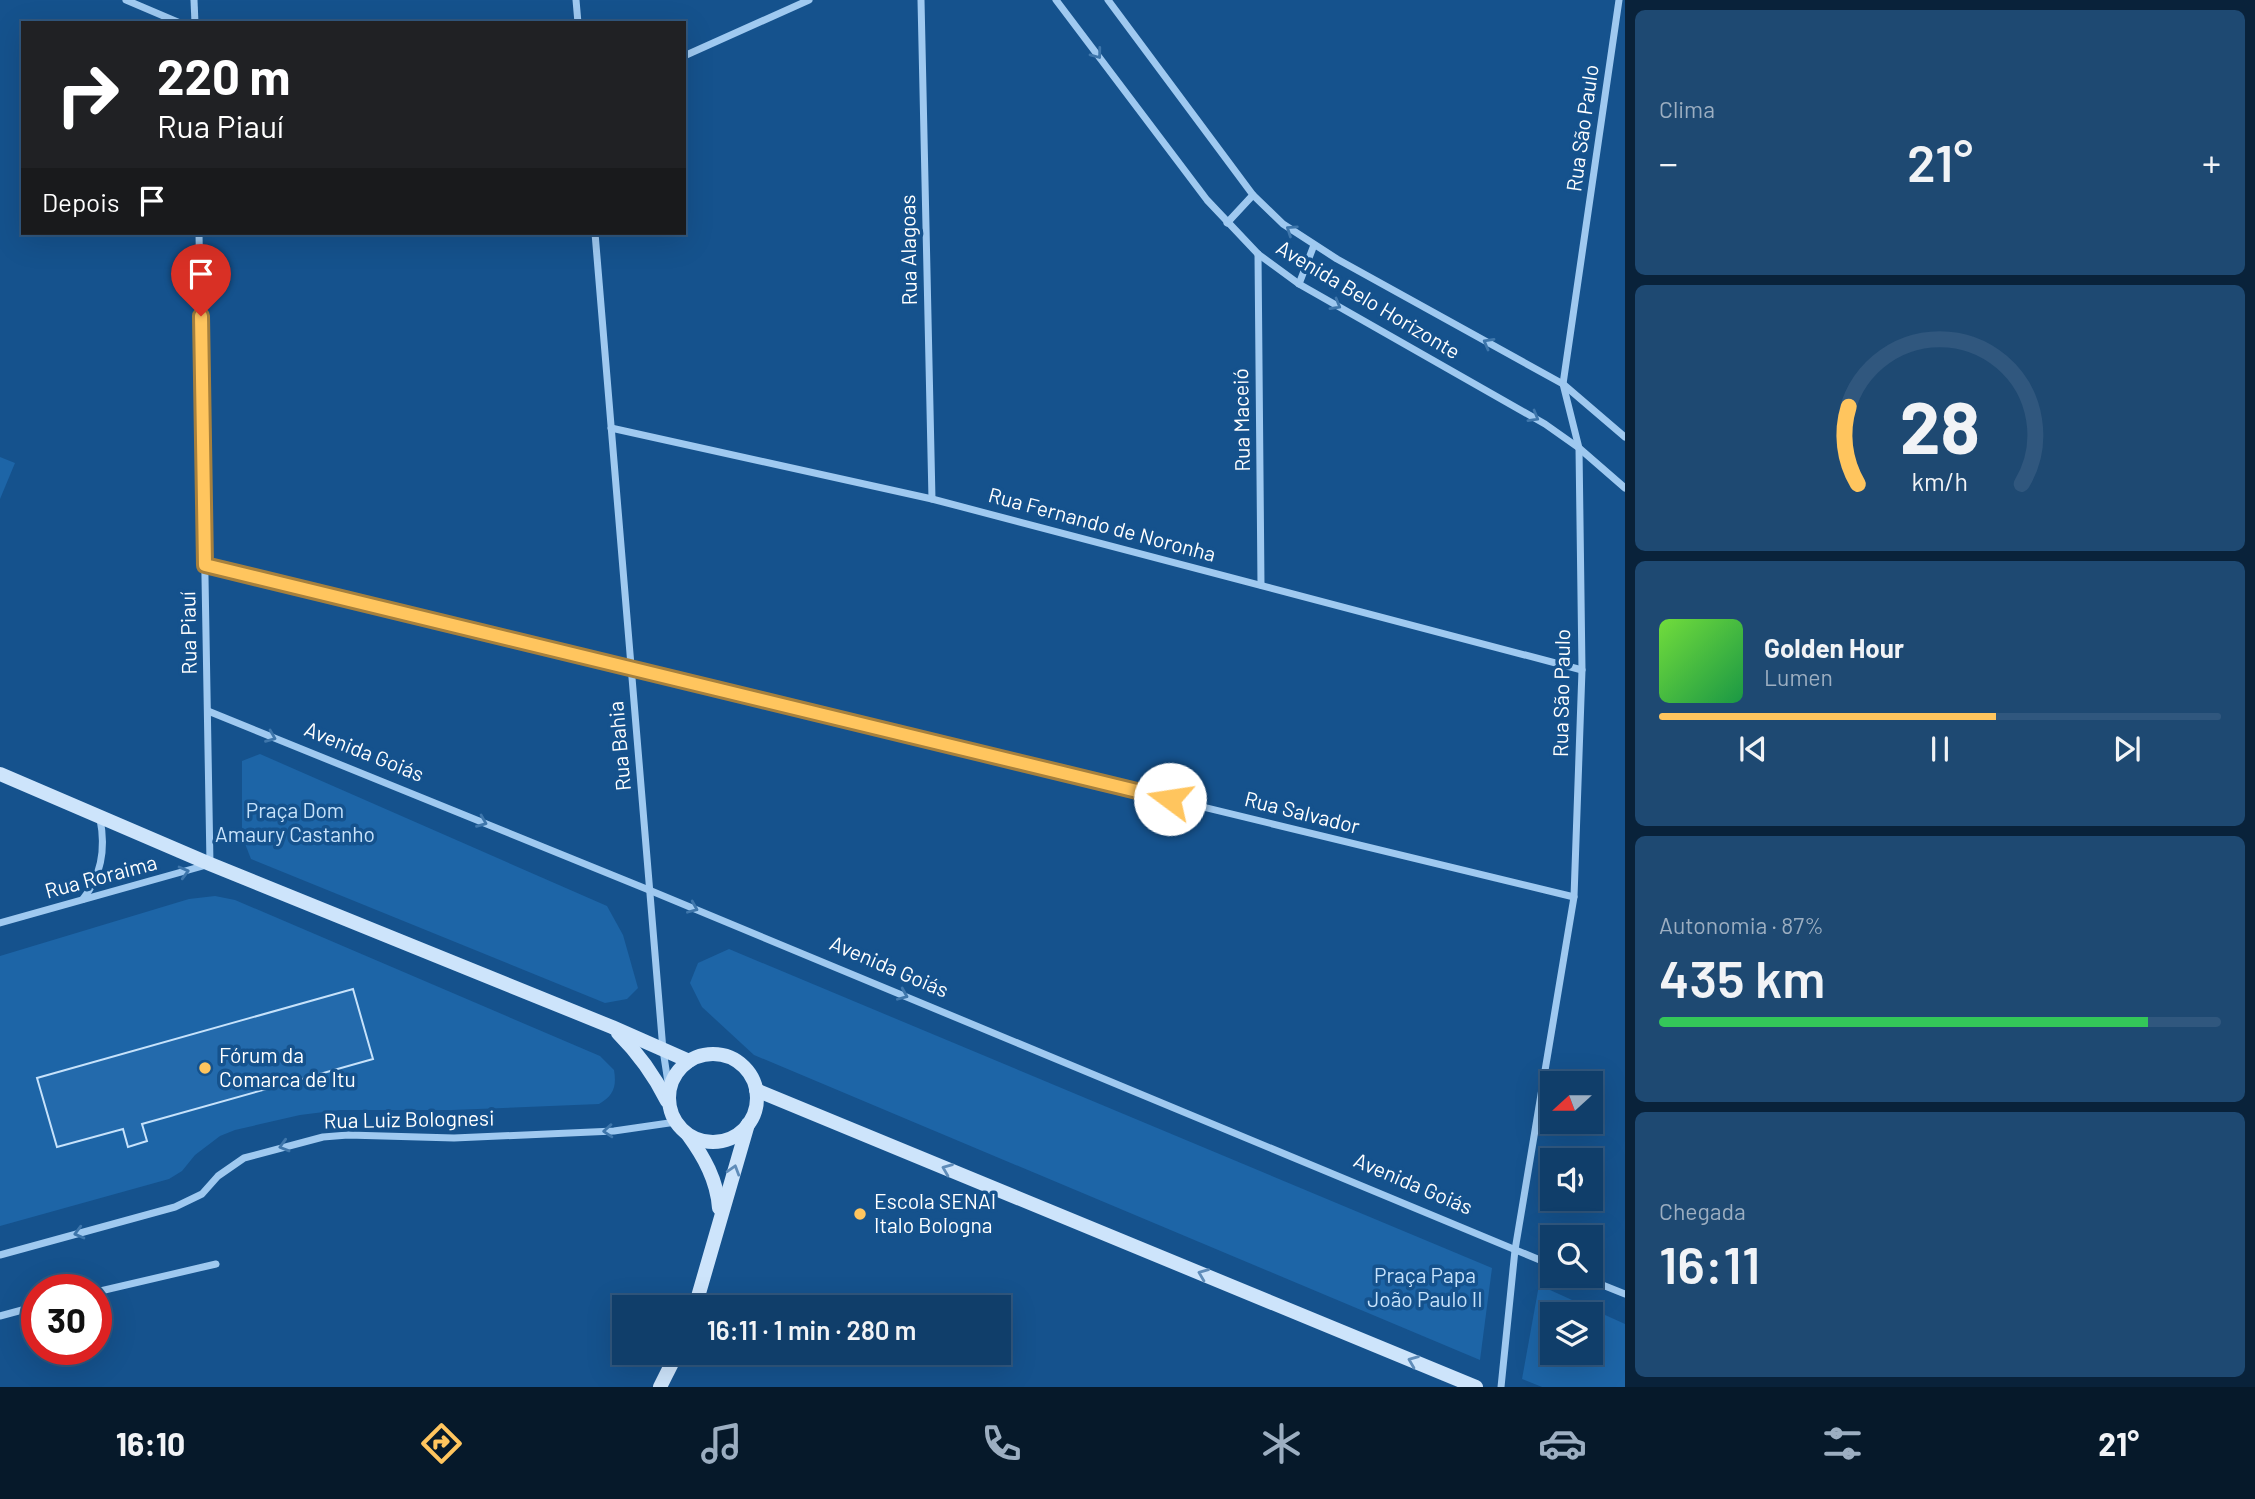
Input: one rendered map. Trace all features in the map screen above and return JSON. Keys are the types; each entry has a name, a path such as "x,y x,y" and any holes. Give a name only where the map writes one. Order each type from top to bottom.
{"street":[{"path":"126,0 175,21"},
{"path":"194,0 195,21"},
{"path":"576,0 578,21"},
{"path":"686,55 810,0"},
{"name":"Rua Alagoas","path":"921,0 932,499"},
{"name":"Avenida Belo Horizonte","path":"1056,0 1207,200 1258,254 1299,284 1545,424 1579,448 1625,488"},
{"name":"Avenida Belo Horizonte","path":"1108,0 1253,195 1283,224 1314,245 1563,384 1625,437"},
{"name":"Rua São Paulo","path":"1502,1387 1515,1250 1574,897 1582,670 1579,448 1563,384 1619,0"},
{"path":"1227,223 1253,195"},
{"name":"Rua Piauí","path":"199,235 211,864"},
{"name":"Rua Bahia","path":"595,235 649,890 669,1088"},
{"path":"1299,284 1314,245"},
{"name":"Rua Maceió","path":"1258,254 1261,585"},
{"name":"Rua Fernando de Noronha","path":"611,428 932,499 1582,670"},
{"name":"Rua Salvador","path":"205,565 1574,897"},
{"name":"Avenida Goiás","path":"208,711 649,890 1540,1260"},
{"path":"0,774 689,1061"},
{"path":"82,900 94,885 102,861 104,838 100,817"},
{"name":"Rua Roraima","path":"0,922 211,864"},
{"path":"612,1027 641,1057 654,1076 676,1122 702,1154 712,1174 720,1216"},
{"path":"669,1106 669,1088 676,1073 689,1061 704,1054 722,1055 737,1061 750,1073 756,1090 756,1107 720,1216 698,1295"},
{"path":"756,1090 1449,1382 1476,1387"},
{"name":"Rua Luiz Bolognesi","path":"0,1255 175,1207 202,1194 218,1176 244,1158 297,1142 348,1135 454,1138 614,1131 676,1122"},
{"path":"688,1134 704,1141 721,1141 737,1135 749,1123"},
{"path":"112,1288 216,1264"},
{"path":"1603,1285 1625,1294"},
{"path":"0,1316 21,1310"},
{"path":"660,1387 671,1365"}],"green space":[{"path":"0,457 15,463 0,499"},
{"name":"Praça Dom Amaury Castanho","path":"260,754 607,906 623,935 638,988 627,999 605,1003 251,859 242,836 242,761"},
{"path":"215,896 235,900 600,1056 614,1070 613,1090 608,1098 599,1104 452,1110 340,1110 300,1115 220,1136 195,1155 182,1171 169,1179 0,1226 0,956 189,899"},
{"name":"Praça Papa João Paulo II","path":"729,949 1492,1268 1480,1360 754,1055 702,1007 690,983 698,963"},
{"path":"1539,1285 1540,1288 1576,1302 1540,1302 1540,1365 1603,1365 1603,1314 1625,1324 1625,1387 1542,1387 1522,1379"}],"building":[{"name":"Fórum da Comarca de Itu","path":"353,989 373,1059 142,1124 147,1141 128,1147 123,1129 57,1147 37,1078"}],"place":[{"name":"Fórum da Comarca de Itu","path":"205,1068"},
{"name":"Escola SENAI Italo Bologna","path":"860,1214"}],"route":[{"path":"201,316 205,565 1170,799"}]}
